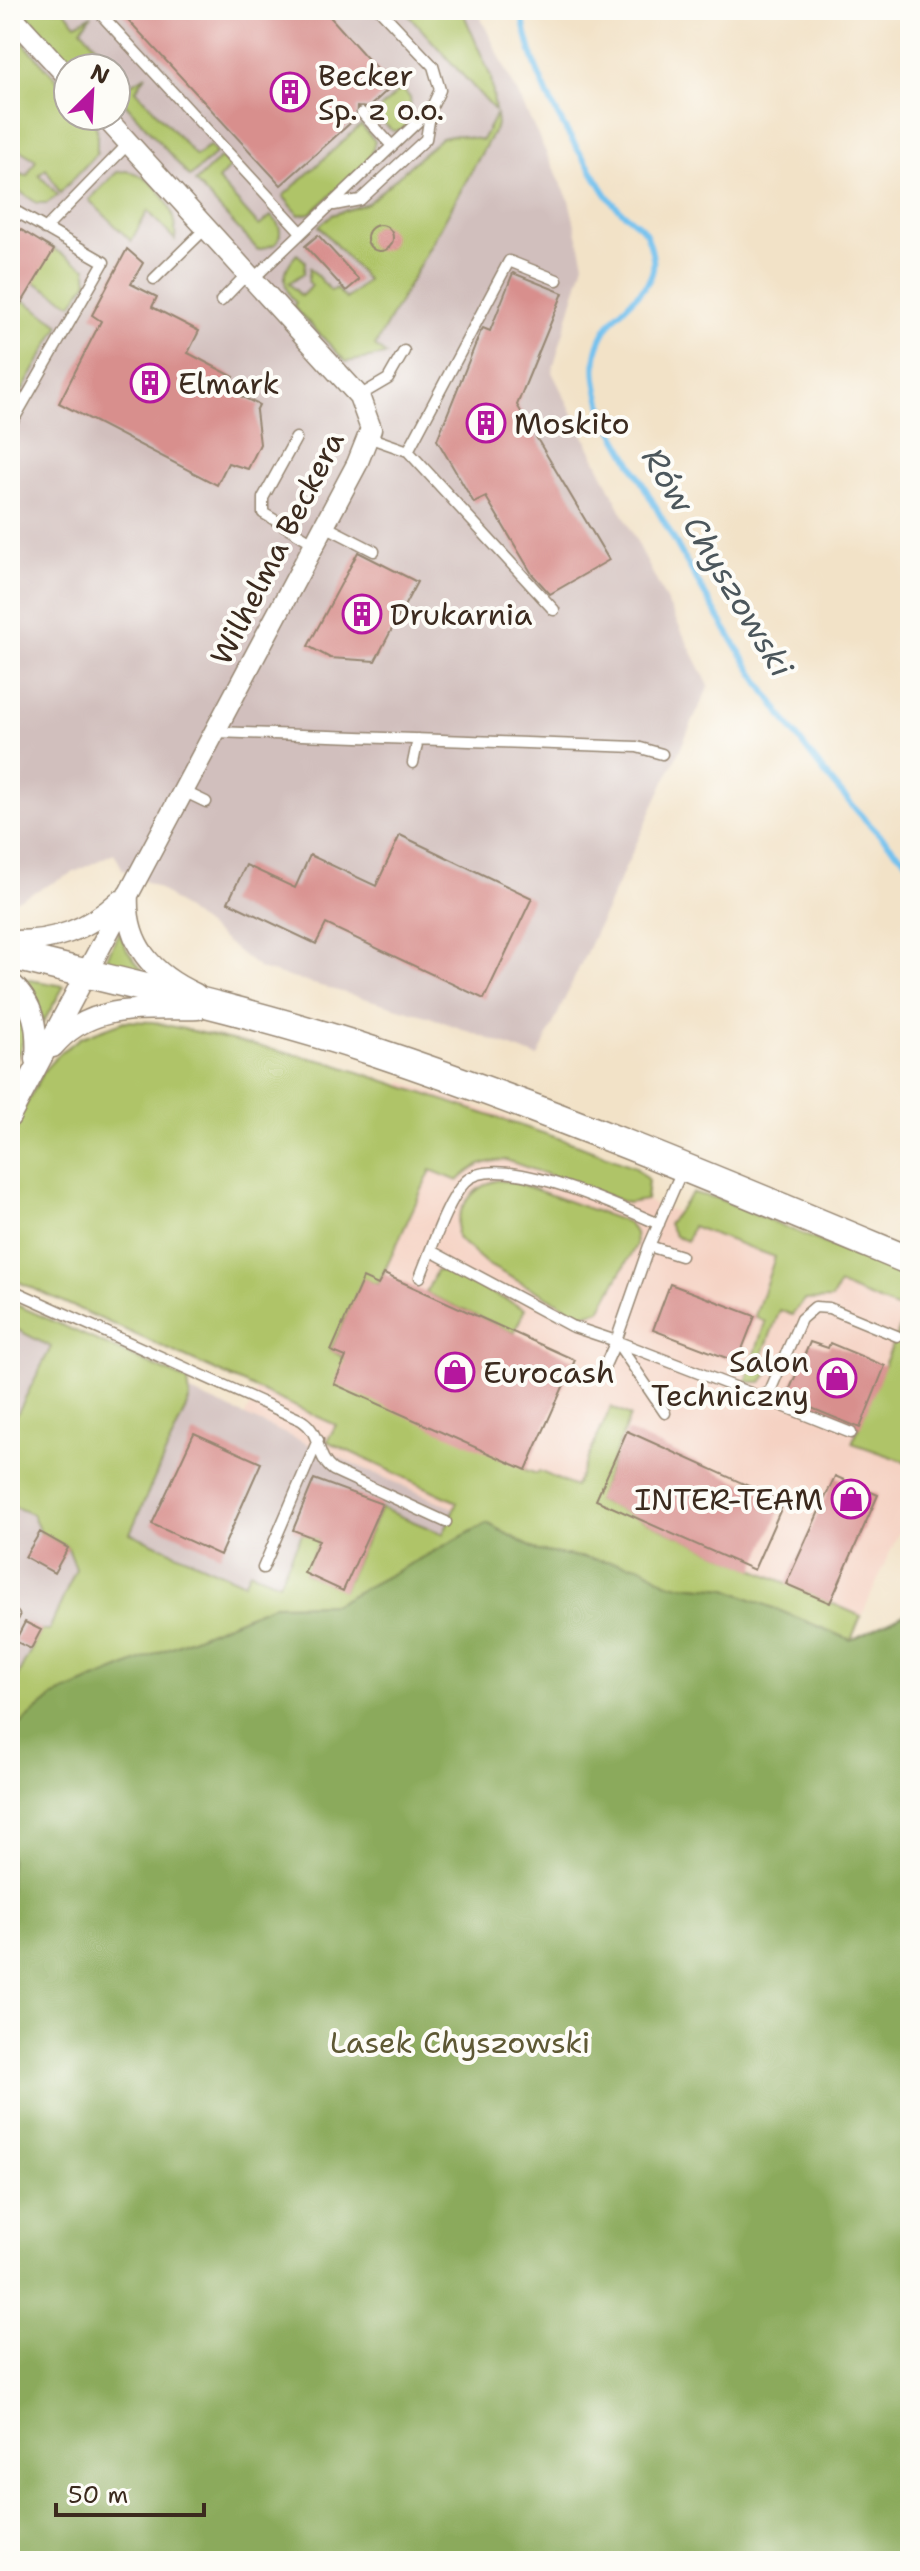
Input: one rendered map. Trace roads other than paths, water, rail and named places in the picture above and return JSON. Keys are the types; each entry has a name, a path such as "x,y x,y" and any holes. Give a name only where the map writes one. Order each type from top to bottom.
{"main road":[{"path":"10,955 225,1008 373,1051 511,1099 910,1261"}],"street":[{"path":"10,14 52,60"},
{"name":"Wilhelma Beckera","path":"35,1068 325,526 371,429 359,396 119,132"},
{"path":"10,941 52,938 75,932 105,914 128,892"},
{"path":"128,892 130,933 140,954 188,991 225,1008"},
{"path":"10,982 19,990 35,1019 35,1068"},
{"path":"10,1117 35,1068 57,1041 78,1024 101,1013 148,1008 225,1008"}],"lane":[{"path":"97,10 301,232"},
{"path":"332,205 360,200 426,139 431,109 440,90 433,66 380,10"},
{"path":"221,301 332,205 431,109"},
{"path":"362,113 392,146"},
{"path":"45,229 129,143"},
{"path":"10,208 104,262 10,426"},
{"path":"154,279 206,228"},
{"path":"408,451 509,261 557,280"},
{"path":"359,396 388,379 404,351"},
{"path":"368,437 408,451 554,610"},
{"path":"296,438 263,498 263,513 315,544"},
{"path":"325,526 374,551"},
{"path":"216,732 637,747 662,754"},
{"path":"413,763 418,739"},
{"path":"183,791 206,802"},
{"path":"602,1372 649,1246 683,1167"},
{"path":"420,1277 458,1191 480,1172 507,1171 557,1185 659,1224"},
{"path":"649,1246 681,1256"},
{"path":"431,1251 571,1326 851,1433"},
{"path":"10,1289 301,1420 318,1438 324,1460 333,1470 446,1522"},
{"path":"758,1396 770,1391 803,1315 815,1307 829,1308 897,1336"},
{"path":"616,1341 665,1413"},
{"path":"263,1568 318,1438"}],"waterway":[{"name":"Rów Chyszowski","path":"521,10 531,53 557,113 609,198 644,231 653,258 651,275 603,335 596,358 597,387 610,426 709,600 780,713 819,766 863,817 910,864"}],"place":[{"name":"Becker Sp. z o.o.","path":"290,92"},
{"name":"Elmark","path":"150,383"},
{"name":"Moskito","path":"486,423"},
{"name":"Drukarnia","path":"362,614"},
{"name":"Eurocash","path":"455,1372"},
{"name":"Salon Techniczny","path":"837,1378"},
{"name":"INTER-TEAM","path":"851,1499"}],"park label":[{"name":"Lasek Chyszowski","path":"460,2042"}]}
